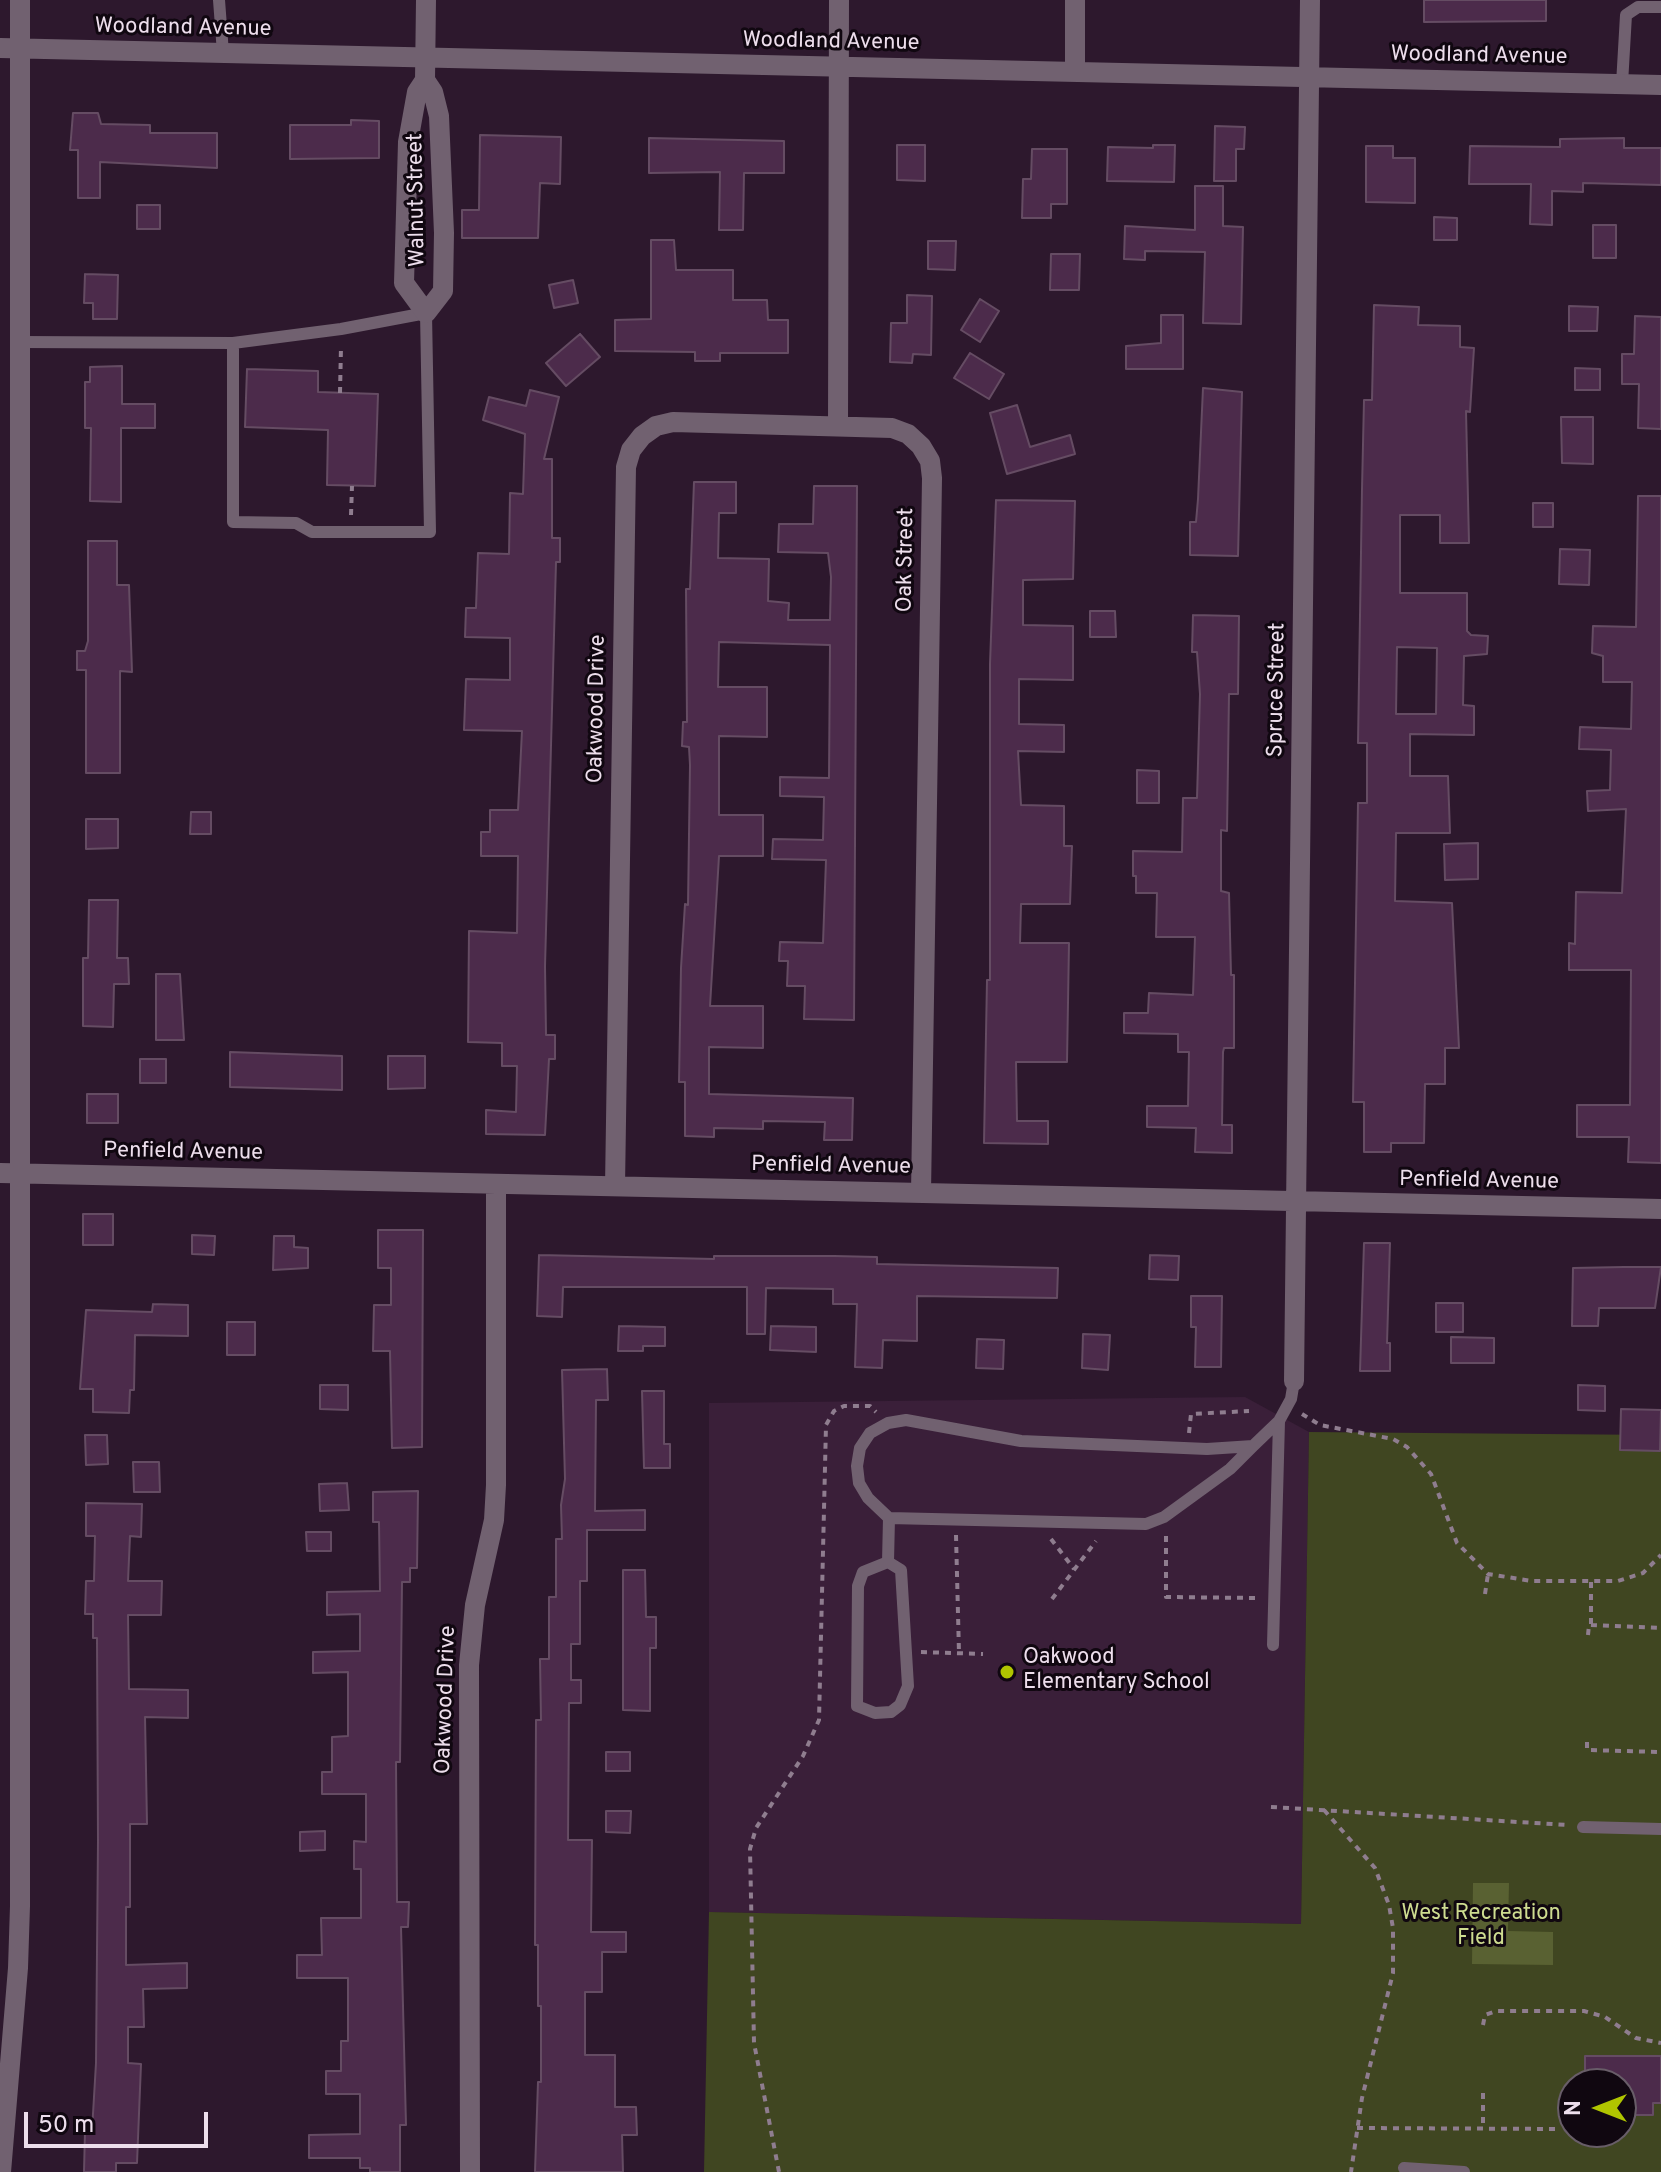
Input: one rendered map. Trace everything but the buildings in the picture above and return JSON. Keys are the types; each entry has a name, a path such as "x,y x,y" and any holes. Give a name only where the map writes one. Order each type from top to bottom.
{"street":[{"path":"1,2172 19,1922 10,1173 20,342 10,49 20,0"},
{"name":"Walnut Street","path":"425,80 433,92 439,116 444,233 443,291 426,313 404,283 408,142 417,92 425,80 426,0"},
{"path":"838,426 839,0"},
{"path":"1075,0 1075,72"},
{"name":"Spruce Street","path":"1294,1381 1310,0"},
{"name":"Woodland Avenue","path":"10,49 1661,85"},
{"name":"Oakwood Drive","path":"615,1186 629,458 642,436 656,426 673,422 838,426"},
{"name":"Oak Street","path":"838,426 883,427 908,434 925,453 932,478 921,1193"},
{"name":"Penfield Avenue","path":"10,1173 1661,1209"},
{"name":"Oakwood Drive","path":"470,2172 469,1665 470,1635 489,1549 495,1497 496,1184"}],"lane":[{"path":"219,0 223,53"},
{"path":"1622,84 1626,15 1638,7 1661,7"},
{"path":"20,342 233,343 341,329 426,313 430,532 312,532 296,523 233,522 233,343"},
{"path":"1253,1446 1207,1449 1021,1441 906,1420 888,1423 870,1433 860,1448 857,1466 859,1483 868,1498 889,1518 1146,1524 1164,1517 1230,1469 1279,1421 1291,1399 1294,1381"},
{"path":"1273,1645 1279,1421"},
{"path":"888,1562 889,1518"},
{"path":"888,1562 901,1570 908,1686 900,1705 891,1712 875,1713 857,1706 858,1586 863,1572 888,1562"},
{"path":"1583,1827 1661,1829"},
{"path":"1404,2168 1464,2172"}],"path":[{"path":"340,393 341,341"},
{"path":"351,515 352,486"},
{"path":"779,2172 754,2043 750,1849 756,1828 803,1756 819,1720 826,1425 834,1411 844,1406 870,1406"},
{"path":"1197,1413 1249,1411"},
{"path":"1301,1413 1320,1425 1393,1439 1407,1447 1431,1474 1457,1543 1488,1574 1532,1581 1630,1579 1643,1573 1661,1555"},
{"path":"1047,1533 1074,1569"},
{"path":"1052,1599 1102,1533"},
{"path":"1166,1536 1166,1597 1254,1598"},
{"path":"1485,1594 1488,1574"},
{"path":"1588,1635 1591,1625 1591,1582"},
{"path":"1591,1625 1661,1628"},
{"path":"942,1653 983,1654"},
{"path":"1587,1742 1587,1750 1661,1752"},
{"path":"1649,1745 1649,1752"},
{"path":"1271,1807 1555,1824"},
{"path":"1324,1810 1375,1868 1387,1896 1393,1928 1393,1973 1357,2128 1351,2172"},
{"path":"1483,2025 1485,2015 1496,2011 1584,2011 1605,2017 1636,2038 1661,2043"},
{"path":"1483,2093 1483,2128"},
{"path":"1357,2128 1557,2129"}],"shaded area":[{"name":"Oakwood Elementary School","path":"1245,1397 1309,1432 1301,1924 709,1912 709,1403"},
{"path":"1473,1883 1509,1883 1508,1931 1553,1932 1553,1965 1472,1964"}],"green space":[{"name":"West Recreation Field","path":"1309,1432 1661,1435 1661,2172 704,2172 709,1912 1301,1924"}],"place":[{"name":"Oakwood Elementary School","path":"1007,1672"}]}
